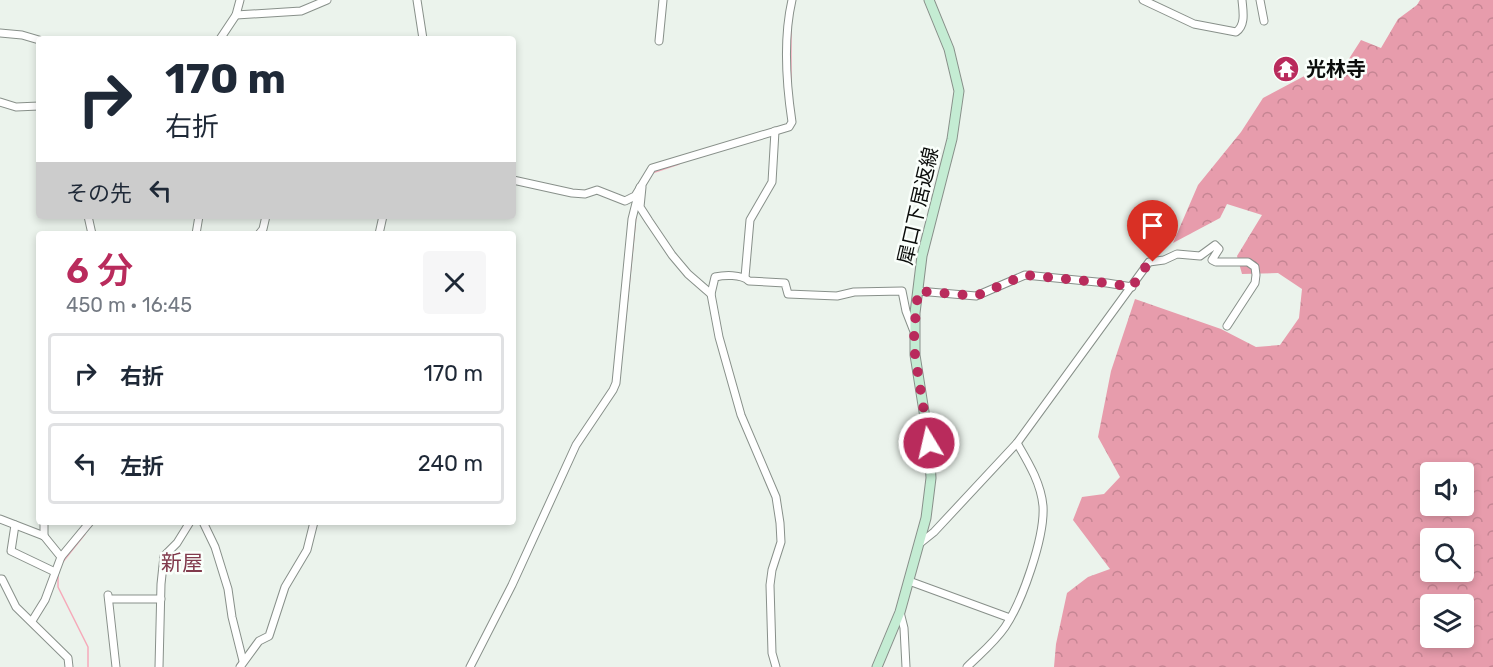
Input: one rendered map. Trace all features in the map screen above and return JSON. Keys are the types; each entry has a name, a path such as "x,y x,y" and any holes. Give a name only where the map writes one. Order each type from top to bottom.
{"main road":[{"name":"犀口下居返線","path":"877,667 900,612 926,518 931,478 929,443 915,355 914,332 922,256 952,139 959,91 949,49 929,0"}],"street":[{"path":"222,36 236,15 240,0"},
{"path":"236,15 301,11 327,0"},
{"path":"417,0 423,36"},
{"path":"659,41 663,0"},
{"path":"516,181 572,193 585,194 597,190 625,201 635,196 652,168 789,127 792,122 788,95 787,21 792,0"},
{"path":"1143,0 1194,24 1236,32 1241,27 1242,0"},
{"path":"1260,0 1264,21"},
{"path":"0,33 36,39"},
{"path":"0,102 15,107 36,106"},
{"path":"745,277 750,220 772,182 775,133"},
{"path":"640,186 644,187 640,207 660,238 688,274 711,294"},
{"path":"470,667 512,585 576,445 616,383 632,219 640,186"},
{"path":"919,544 934,532 1017,443 1149,262 1164,260 1177,254 1200,256 1215,245 1219,249 1212,260 1216,262 1248,261 1255,267 1255,284 1227,326"},
{"path":"776,667 772,653 770,585 781,542 776,497 741,415 719,337 711,294 714,277 724,274 745,277 748,281 785,283 788,294 837,296 854,292 903,291 906,311 914,332"},
{"path":"918,291 976,296 1025,275 1132,287"},
{"path":"967,667 994,641 1010,618 1033,561 1041,531 1043,507 1040,493 1032,471 1017,443"},
{"path":"0,519 44,536 61,557"},
{"path":"15,525 11,551 55,572"},
{"path":"44,525 44,536"},
{"path":"32,621 45,600 61,557 88,525"},
{"path":"159,667 164,556 177,543 188,525"},
{"path":"204,525 215,546 228,589 241,664"},
{"path":"241,664 259,641 269,636 285,587 307,550 313,525"},
{"path":"0,579 16,607 68,658 69,667"},
{"path":"909,580 962,602 987,608 1010,618"},
{"path":"116,667 108,597 161,599"},
{"path":"900,612 904,628 906,667"}],"green space":[{"path":"1420,0 1493,0 1493,667 1054,667 1056,644 1067,593 1088,577 1110,569 1073,520 1082,497 1104,494 1120,477 1098,437 1111,371 1135,299 1221,329 1256,347 1280,345 1299,318 1302,289 1278,273 1242,274 1237,256 1262,215 1227,204 1220,218 1173,243 1198,185 1241,132 1263,98 1327,64 1345,65 1361,40 1381,48 1398,19 1417,5"}],"waterway":[{"path":"791,28 791,83"},
{"path":"652,173 679,164"},
{"path":"622,355 636,216"},
{"path":"62,563 85,534"},
{"path":"58,576 58,587 88,647 88,667"}],"place":[{"name":"光林寺","path":"1286,69"}],"district":[{"name":"新屋","path":"182,562"}],"route":[{"path":"929,443 915,355 914,332 918,291 976,296 1025,275 1132,287 1149,262 1153,262"}]}
